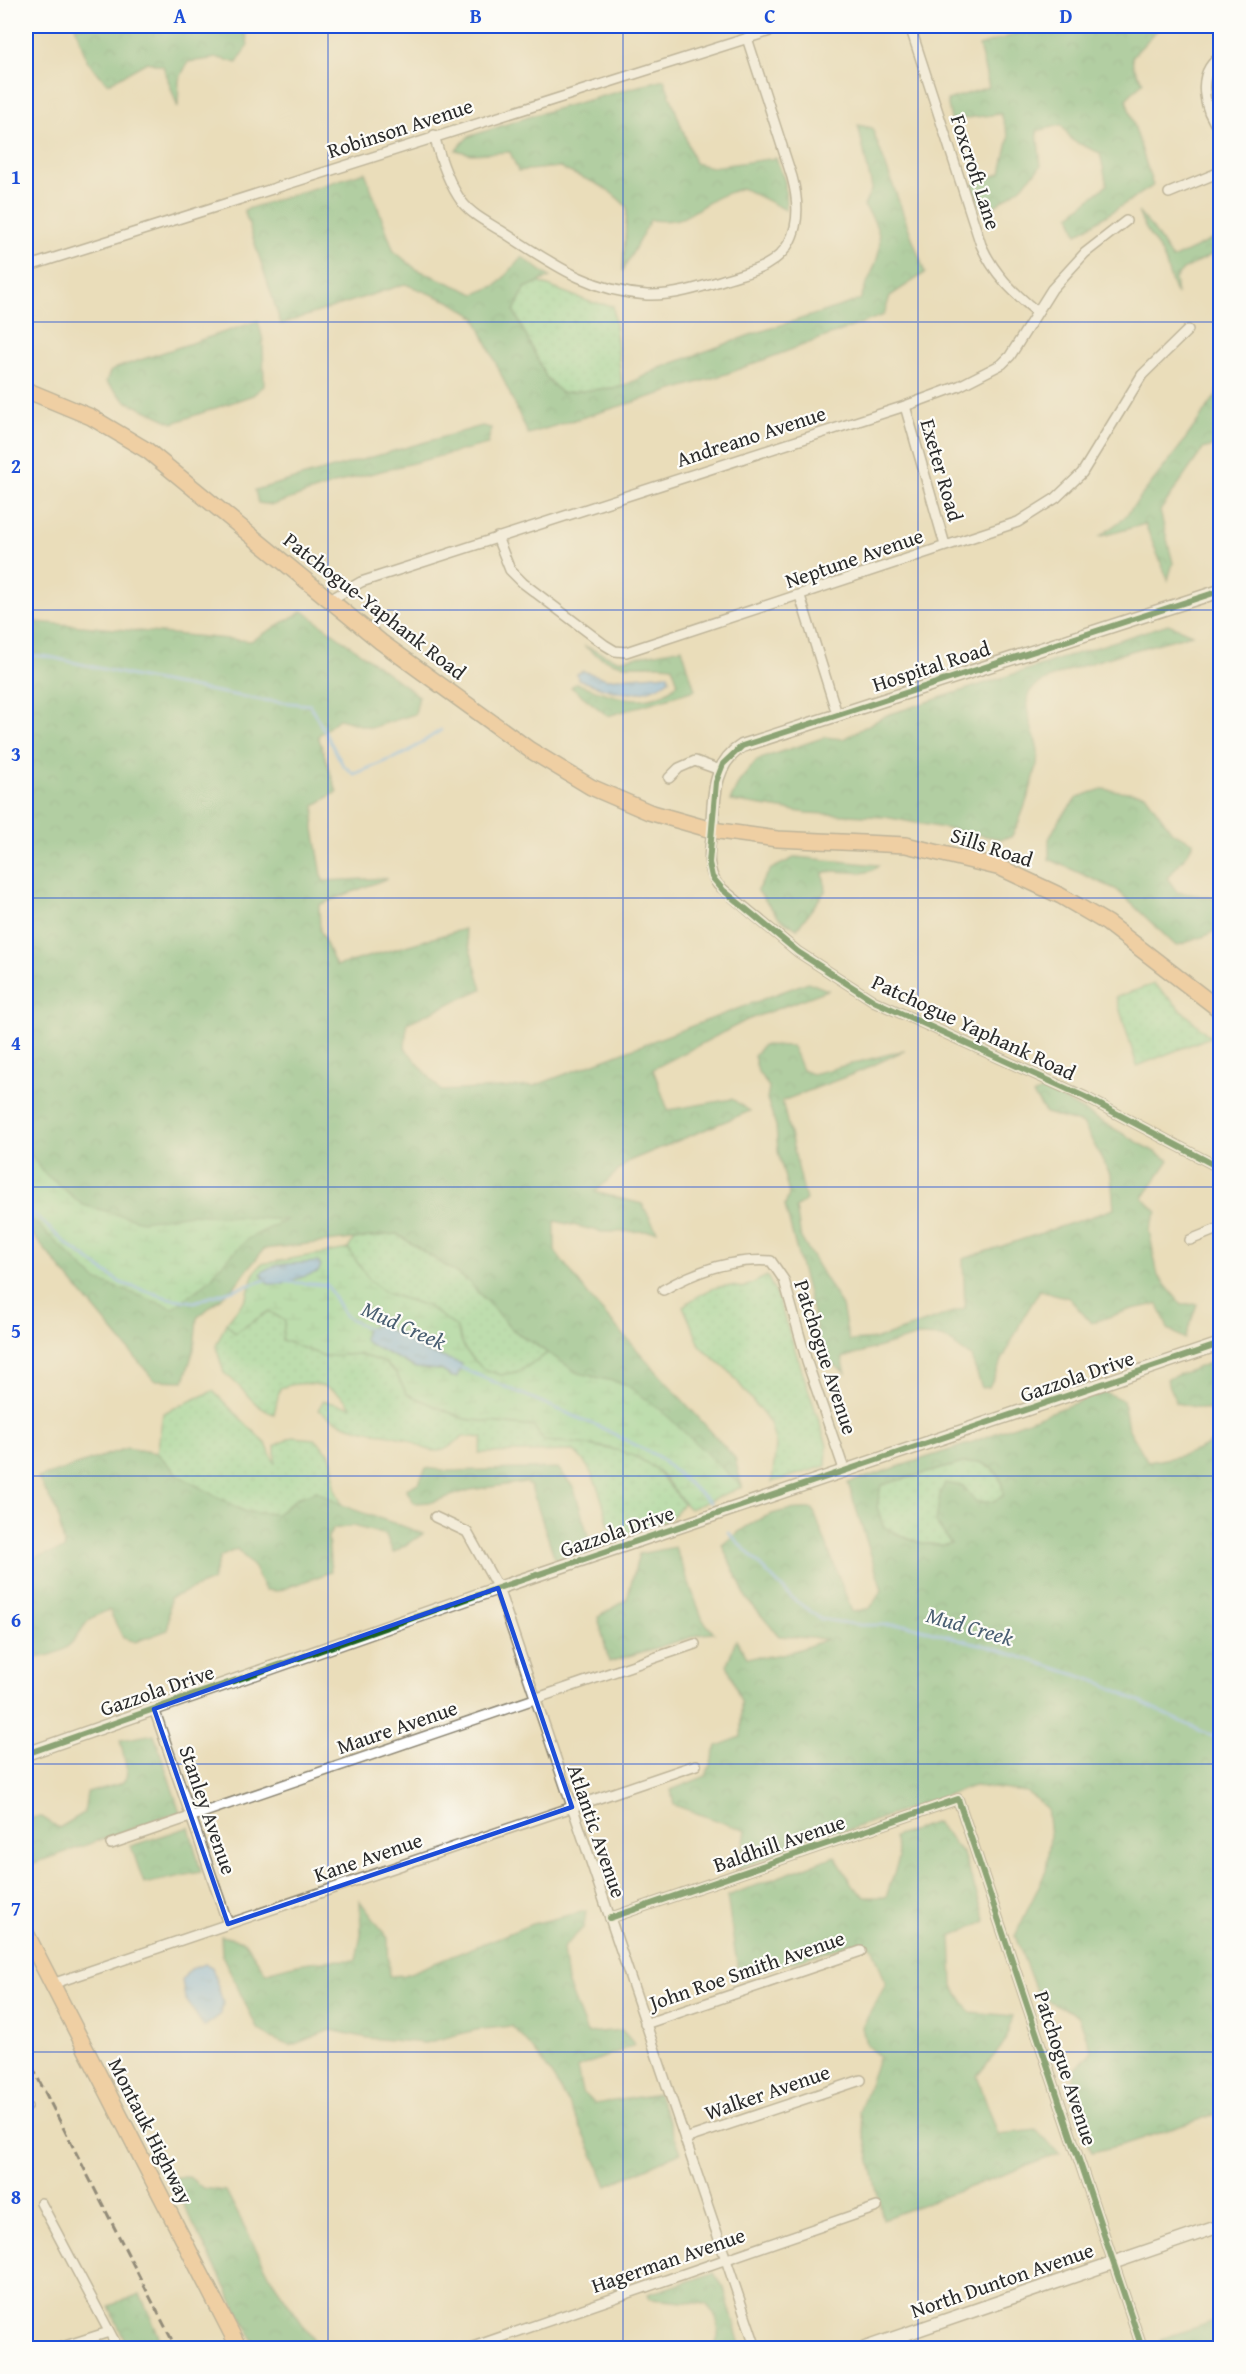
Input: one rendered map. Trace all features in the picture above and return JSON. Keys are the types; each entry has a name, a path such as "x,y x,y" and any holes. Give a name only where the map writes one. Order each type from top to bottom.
{"main road":[{"name":"Patchogue-Yaphank Road","path":"26,390 91,417 148,451 187,480 328,601 435,682 559,770 591,787 649,812 712,830"},
{"name":"Sills Road","path":"712,830 777,839 896,843 955,855 1001,868 1061,896 1107,923 1221,1010"},
{"name":"Montauk Highway","path":"26,1933 239,2349"}],"street":[{"name":"Robinson Avenue","path":"26,267 434,135 786,26"},
{"name":"Foxcroft Lane","path":"910,26 981,245 991,267 1012,291 1037,312"},
{"path":"434,135 442,163 463,204 545,262 583,281 647,294 664,294 708,285 765,266 775,259 788,244 798,218 797,195 792,177 747,38"},
{"path":"1221,57 1213,62 1204,88 1209,117 1221,130"},
{"path":"1169,193 1221,172"},
{"name":"Andreano Avenue","path":"328,601 361,582 904,406 992,371 1010,356 1052,289 1085,252 1126,221"},
{"name":"Neptune Avenue","path":"497,537 510,570 523,583 556,610 615,651 626,652 1018,522 1056,498 1082,473 1142,375 1188,330"},
{"name":"Exeter Road","path":"904,406 945,545"},
{"name":"Hospital Road","path":"720,770 728,757 741,746 1221,591"},
{"path":"800,596 837,714"},
{"path":"669,778 679,768 695,761 720,770 716,782 712,830"},
{"name":"Patchogue Yaphank Road","path":"712,830 709,863 712,877 718,885 798,952 845,984 932,1030 1085,1097 1221,1168"},
{"path":"1190,1240 1221,1228"},
{"name":"Patchogue Avenue","path":"663,1290 691,1274 712,1267 752,1259 771,1261 784,1280 807,1362 845,1472"},
{"name":"Gazzola Drive","path":"26,1754 498,1588 1221,1344"},
{"name":"Atlantic Avenue","path":"435,1517 467,1532 498,1588 756,2349"},
{"name":"Maure Avenue","path":"111,1844 695,1644"},
{"name":"Stanley Avenue","path":"154,1709 228,1924"},
{"name":"Kane Avenue","path":"52,1984 696,1765"},
{"name":"Patchogue Avenue","path":"958,1799 1073,2141 1111,2263 1142,2349"},
{"name":"Baldhill Avenue","path":"610,1918 958,1799"},
{"name":"John Roe Smith Avenue","path":"645,2024 861,1951"},
{"name":"Walker Avenue","path":"685,2139 861,2080"},
{"path":"41,2204 118,2349"},
{"name":"Hagerman Avenue","path":"470,2349 878,2207"},
{"name":"North Dunton Avenue","path":"865,2349 1221,2226"},
{"path":"59,2349 109,2332"}],"highlighted area":[{"path":"498,1588 572,1807 228,1924 154,1709"}],"green space":[{"path":"75,26 244,26 248,45 237,63 218,58 188,62 179,80 178,108 163,66 147,62 108,84 87,61"},
{"path":"1041,26 1161,26 1132,57 1133,66 1143,82 1126,99 1153,186 1077,234 1070,215 1107,185 1100,153 1073,141 1061,125 1037,131 1041,166 1021,187 984,214 971,185 1001,173 1009,137 1001,114 951,120 947,100 989,87 979,46"},
{"path":"664,79 695,163 712,167 776,158 785,182 786,210 742,188 718,197 684,217 671,220 650,220 623,271 627,207 608,190 560,167 518,171 510,152 471,154 456,150 468,137 534,115"},
{"path":"858,125 872,128 925,273 890,296 884,315 726,374 528,434 475,317 451,302 405,284 281,324 244,210 365,172 394,251 416,269 475,294 497,285 522,257 550,277 525,288 514,311 546,377 561,393 622,387 660,368 750,335 860,300 879,253 880,242 873,219 864,206 872,188"},
{"path":"1138,212 1153,229 1172,259 1220,236 1220,250 1183,270 1175,279 1177,295 1162,254"},
{"path":"538,282 590,302 613,306 622,387 561,393 546,377 514,311 525,288"},
{"path":"258,321 263,340 264,386 253,395 173,423 126,401 106,382 110,372 116,368"},
{"path":"1220,377 1220,444 1203,449 1160,511 1173,563 1168,580 1145,524 1099,537 1124,518 1179,448 1217,394"},
{"path":"482,426 491,428 488,444 346,480 273,505 258,503 255,490"},
{"path":"303,611 419,696 415,714 371,728 339,719 318,736 337,792 315,805 314,829 323,881 388,878 319,905 320,930 336,966 464,929 482,989 407,1023 405,1048 441,1091 534,1086 808,982 828,990 747,1020 653,1069 668,1110 732,1099 750,1111 629,1161 595,1192 642,1204 657,1231 602,1232 555,1221 555,1251 593,1301 735,1458 742,1487 625,1384 578,1373 513,1330 467,1280 397,1234 264,1249 234,1287 197,1318 194,1349 184,1381 154,1380 26,1227 26,621 251,641"},
{"path":"1168,624 1192,634 1083,666 1060,674 1032,689 1027,702 1038,758 1029,795 1011,837 1001,839 885,817 807,813 730,801 739,782 757,760 825,737 843,739 887,715"},
{"path":"584,646 618,660 682,648 695,690 608,716 571,687 576,683 615,696 641,699 667,692 678,683 672,666 617,664 596,655"},
{"path":"1102,789 1145,794 1172,832 1193,842 1188,853 1167,878 1177,892 1214,898 1220,922 1216,930 1176,946 1117,890 1049,859 1049,839 1060,818 1078,797"},
{"path":"796,857 879,865 873,870 860,873 830,871 823,873 826,890 797,929 779,918 757,890 771,869"},
{"path":"1154,984 1210,1037 1137,1066 1116,997"},
{"path":"763,1045 792,1046 802,1070 812,1074 905,1050 861,1071 782,1101 806,1200 796,1208 801,1238 842,1306 849,1341 877,1339 965,1308 963,1259 1114,1209 1111,1176 1083,1124 1046,1113 1033,1095 1045,1089 1169,1160 1143,1198 1157,1212 1149,1230 1158,1276 1182,1305 1197,1304 1185,1339 1168,1329 1158,1304 1132,1309 1091,1323 1069,1298 1040,1290 1023,1318 989,1387 982,1388 971,1357 943,1337 918,1336 842,1358 846,1373 821,1357 812,1309 785,1206 789,1194 778,1152 776,1126 767,1099 769,1087 758,1072 754,1056"},
{"path":"26,1148 44,1173 83,1205 142,1221 192,1214 286,1220 249,1238 219,1267 211,1279 173,1308 96,1280 38,1225 26,1217"},
{"path":"397,1234 467,1280 513,1330 548,1353 520,1371 501,1375 483,1369 465,1350 456,1327 426,1306 386,1293 370,1281 348,1249 354,1239"},
{"path":"348,1249 370,1281 386,1293 427,1306 456,1327 465,1350 483,1369 501,1375 520,1371 548,1353 578,1373 625,1384 661,1410 742,1487 690,1509 658,1471 641,1459 601,1446 544,1441 534,1427 465,1419 407,1394 396,1373 385,1363 359,1354 324,1356 282,1340 285,1321 269,1311 235,1333 226,1323 247,1297 253,1275 261,1264","holes":["379,1323 395,1333 402,1333 419,1347 440,1355 452,1377 441,1370 416,1368 369,1344 365,1331"]},
{"path":"767,1276 777,1296 827,1445 826,1466 772,1482 776,1445 770,1423 730,1372 701,1347 683,1306 711,1289 725,1286 743,1288"},
{"path":"269,1311 285,1321 282,1340 324,1356 359,1354 385,1363 396,1373 407,1394 464,1419 534,1427 587,1445 627,1452 654,1467 683,1503 670,1518 660,1524 640,1531 619,1532 610,1530 593,1477 588,1467 574,1451 479,1453 483,1438 462,1436 445,1449 428,1450 407,1439 359,1429 329,1417 318,1410 323,1401 351,1407 337,1393 319,1385 300,1384 280,1388 274,1414 266,1411 224,1373 216,1346 226,1323 235,1333"},
{"path":"1220,1359 1220,1412 1176,1403 1167,1379"},
{"path":"213,1391 266,1444 275,1464 275,1446 292,1437 315,1439 329,1453 334,1467 334,1487 343,1507 317,1491 297,1498 277,1514 245,1512 179,1476 157,1453 163,1413"},
{"path":"1104,1392 1123,1400 1128,1428 1148,1462 1195,1451 1220,1437 1220,2113 1125,2144 1092,2152 1072,2099 1074,2071 1092,2051 1078,2015 1038,1996 1015,1936 1046,1871 1050,1837 1047,1808 1026,1792 974,1786 739,1868 746,1831 674,1805 671,1790 706,1776 717,1746 741,1737 741,1702 727,1664 736,1640 747,1657 757,1657 788,1652 827,1639 779,1636 747,1599 722,1545 764,1517 786,1510 813,1509 852,1612 870,1608 882,1590 848,1483 962,1446","holes":["979,1462 998,1474 1003,1496 992,1502 976,1502 963,1486 945,1483 940,1494 936,1522 951,1544 932,1545 916,1541 883,1526 877,1507 881,1485 963,1463"]},
{"path":"127,1448 157,1453 179,1476 245,1512 277,1514 297,1498 317,1491 342,1505 423,1534 393,1553 386,1535 353,1526 333,1529 328,1537 331,1572 278,1591 265,1590 254,1568 237,1549 220,1557 212,1581 170,1598 168,1630 135,1642 123,1638 109,1610 87,1622 63,1650 47,1656 26,1659 26,1560 65,1549 57,1512 38,1478"},
{"path":"979,1462 998,1475 1002,1484 1003,1496 992,1502 976,1502 963,1486 952,1544 933,1545 916,1541 883,1526 877,1507 880,1485 963,1463"},
{"path":"426,1468 448,1471 558,1468 574,1488 593,1552 555,1559 531,1487 526,1482 470,1490 432,1502 414,1503 406,1489 418,1483"},
{"path":"675,1547 703,1620 714,1633 702,1634 609,1662 598,1617 627,1599 639,1554"},
{"path":"154,1734 180,1812 26,1866 26,1818 42,1817 59,1828 84,1813 87,1793 122,1783 128,1775 120,1740"},
{"path":"936,1822 963,1854 986,1921 951,1936 953,1986 970,2012 1013,2016 1004,2044 977,2076 998,2134 1036,2130 1059,2154 883,2219 859,2112 879,2056 866,2045 862,2027 886,1984 872,1946 859,1942 739,1978 727,1896 835,1856 853,1886 865,1897 886,1897 899,1858 894,1837"},
{"path":"189,1827 201,1872 144,1884 131,1846"},
{"path":"360,1901 388,1938 389,1976 405,1975 532,1924 586,1911 584,1927 563,1948 567,1982 587,2033 622,2030 635,2045 577,2068 582,2092 594,2104 658,2094 681,2152 607,2186 589,2144 554,2079 541,2059 511,2026 476,2030 425,2043 368,2038 330,2030 290,2046 269,2037 257,2028 222,1955 221,1936 244,1941 266,1973 310,1962 356,1960 361,1935"},
{"path":"169,2177 189,2177 203,2188 226,2191 271,2278 319,2348 257,2348"},
{"path":"714,2273 724,2288 741,2348 714,2348 718,2336 718,2324 706,2304 650,2299 648,2294"},
{"path":"140,2294 162,2343 154,2348 128,2348 109,2306"},
{"path":"1220,2319 1220,2348 1164,2348 1161,2339"}],"water":[{"path":"583,671 607,679 668,674 669,680 646,691 624,693 601,688 578,679 577,674"},
{"path":"318,1262 321,1266 318,1272 281,1284 269,1284 261,1274 279,1265"},
{"path":"379,1323 395,1333 402,1333 414,1345 422,1349 462,1364 457,1377 452,1377 441,1370 416,1368 369,1344 364,1340 365,1331"},
{"path":"205,1964 212,1967 223,2003 221,2014 204,2027 185,1998 182,1980 190,1969"}],"waterway":[{"path":"26,655 50,657 142,678 261,700 310,705 343,765 354,774 406,753 441,730"},
{"name":"Mud Creek","path":"26,1207 68,1245 121,1283 168,1298 194,1302 265,1280"},
{"name":"Mud Creek","path":"287,1282 327,1285 345,1316 372,1331"},
{"name":"Mud Creek","path":"459,1367 602,1428 657,1456 711,1503"},
{"name":"Mud Creek","path":"728,1532 792,1598 821,1619 858,1625 906,1625 990,1647 1101,1683 1220,1740"}],"railway":[{"path":"26,2055 176,2348"}],"cycle path":[{"path":"1220,591 742,746 723,764 716,782 709,863 712,877 723,890 798,952 874,1001 1085,1097 1220,1168"},
{"path":"26,1754 498,1588 1220,1344"},
{"path":"610,1918 958,1799 1142,2348"}]}
